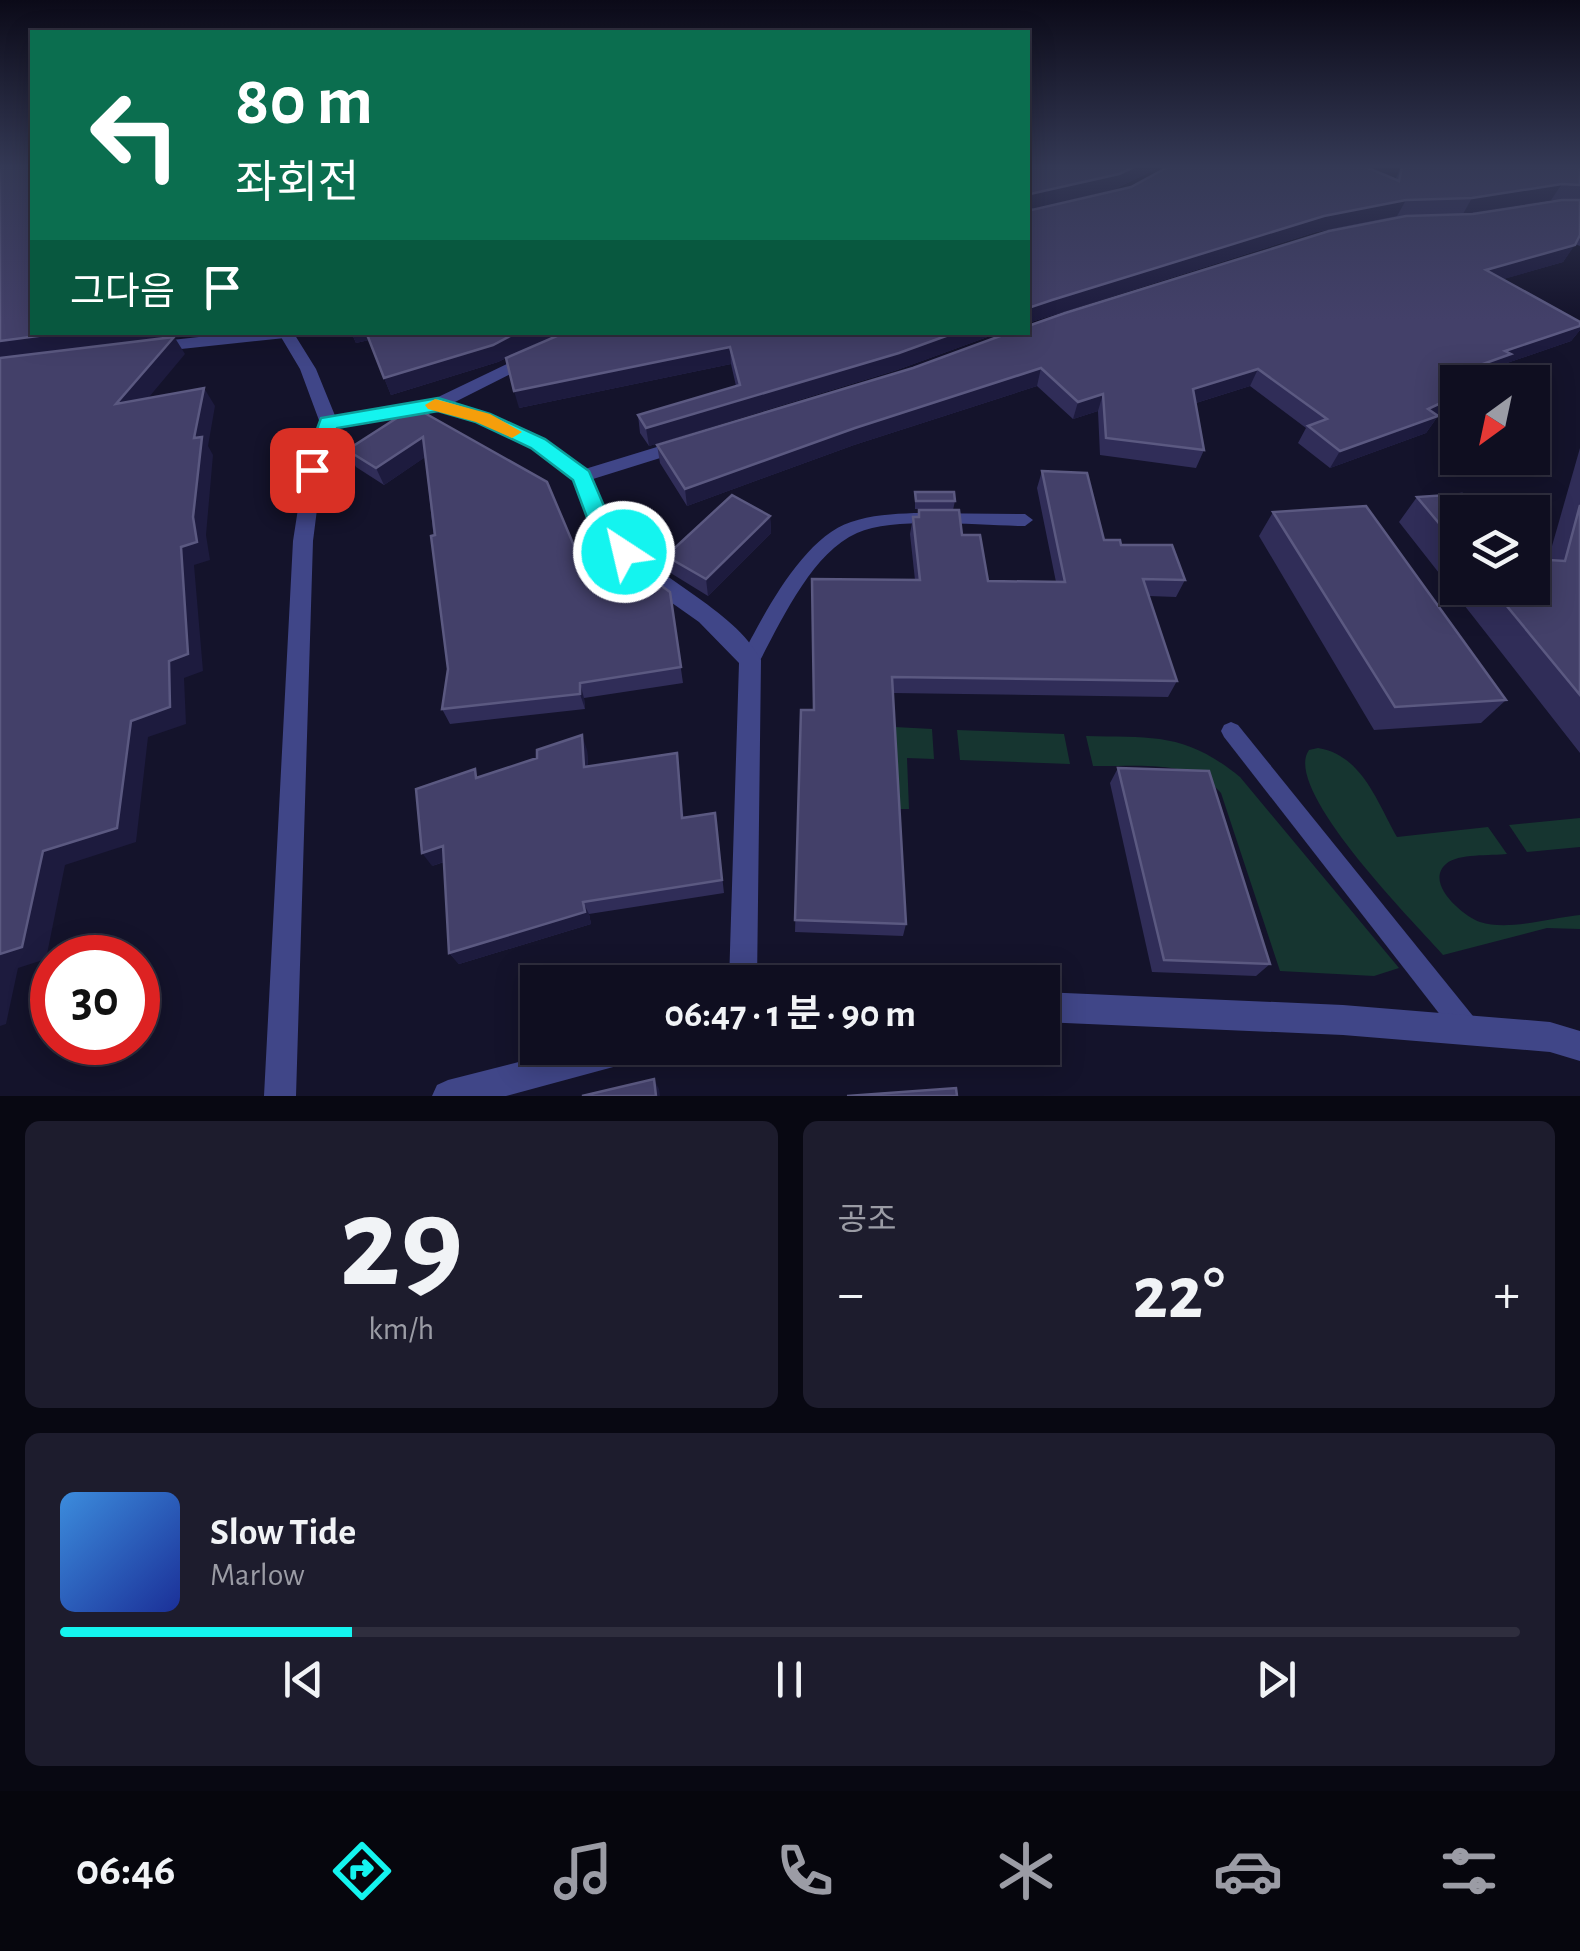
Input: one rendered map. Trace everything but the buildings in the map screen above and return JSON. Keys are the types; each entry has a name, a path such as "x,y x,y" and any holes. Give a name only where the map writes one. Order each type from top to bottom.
{"street":[{"path":"128,351 268,335"},
{"path":"280,1096 303,541 312,470 328,423 308,370 286,335"},
{"path":"328,423 438,404 504,368 540,354"},
{"path":"438,404 483,418 538,444 582,476 604,531 645,573 707,616 750,660 743,965"},
{"path":"582,476 696,442"},
{"path":"1060,1007 1565,1034 1580,1046"},
{"path":"448,1096 564,1065"}],"lane":[{"path":"750,660 776,614 826,545 854,527 888,522 1025,520"},
{"path":"1232,731 1469,1030"}],"green space":[{"path":"895,727 932,729 934,759 907,758 909,809 898,809"},
{"path":"957,730 1064,734 1070,764 960,760"},
{"path":"1086,736 1168,740 1220,762 1240,777 1399,968 1374,976 1280,971 1221,793 1195,774 1179,769 1093,766"},
{"path":"1309,750 1333,752 1357,770 1397,837 1488,827 1507,854 1458,858 1440,872 1448,898 1464,913 1480,922 1503,925 1580,915 1580,929 1547,928 1443,955 1380,886 1331,823 1314,794 1306,769"},
{"path":"1580,818 1580,847 1527,852 1509,825"}],"slow traffic":[{"path":"435,405 483,418 512,432"}],"route":[{"path":"312,470 328,423 438,404 483,418 538,444 582,476 604,531 624,552"}]}
